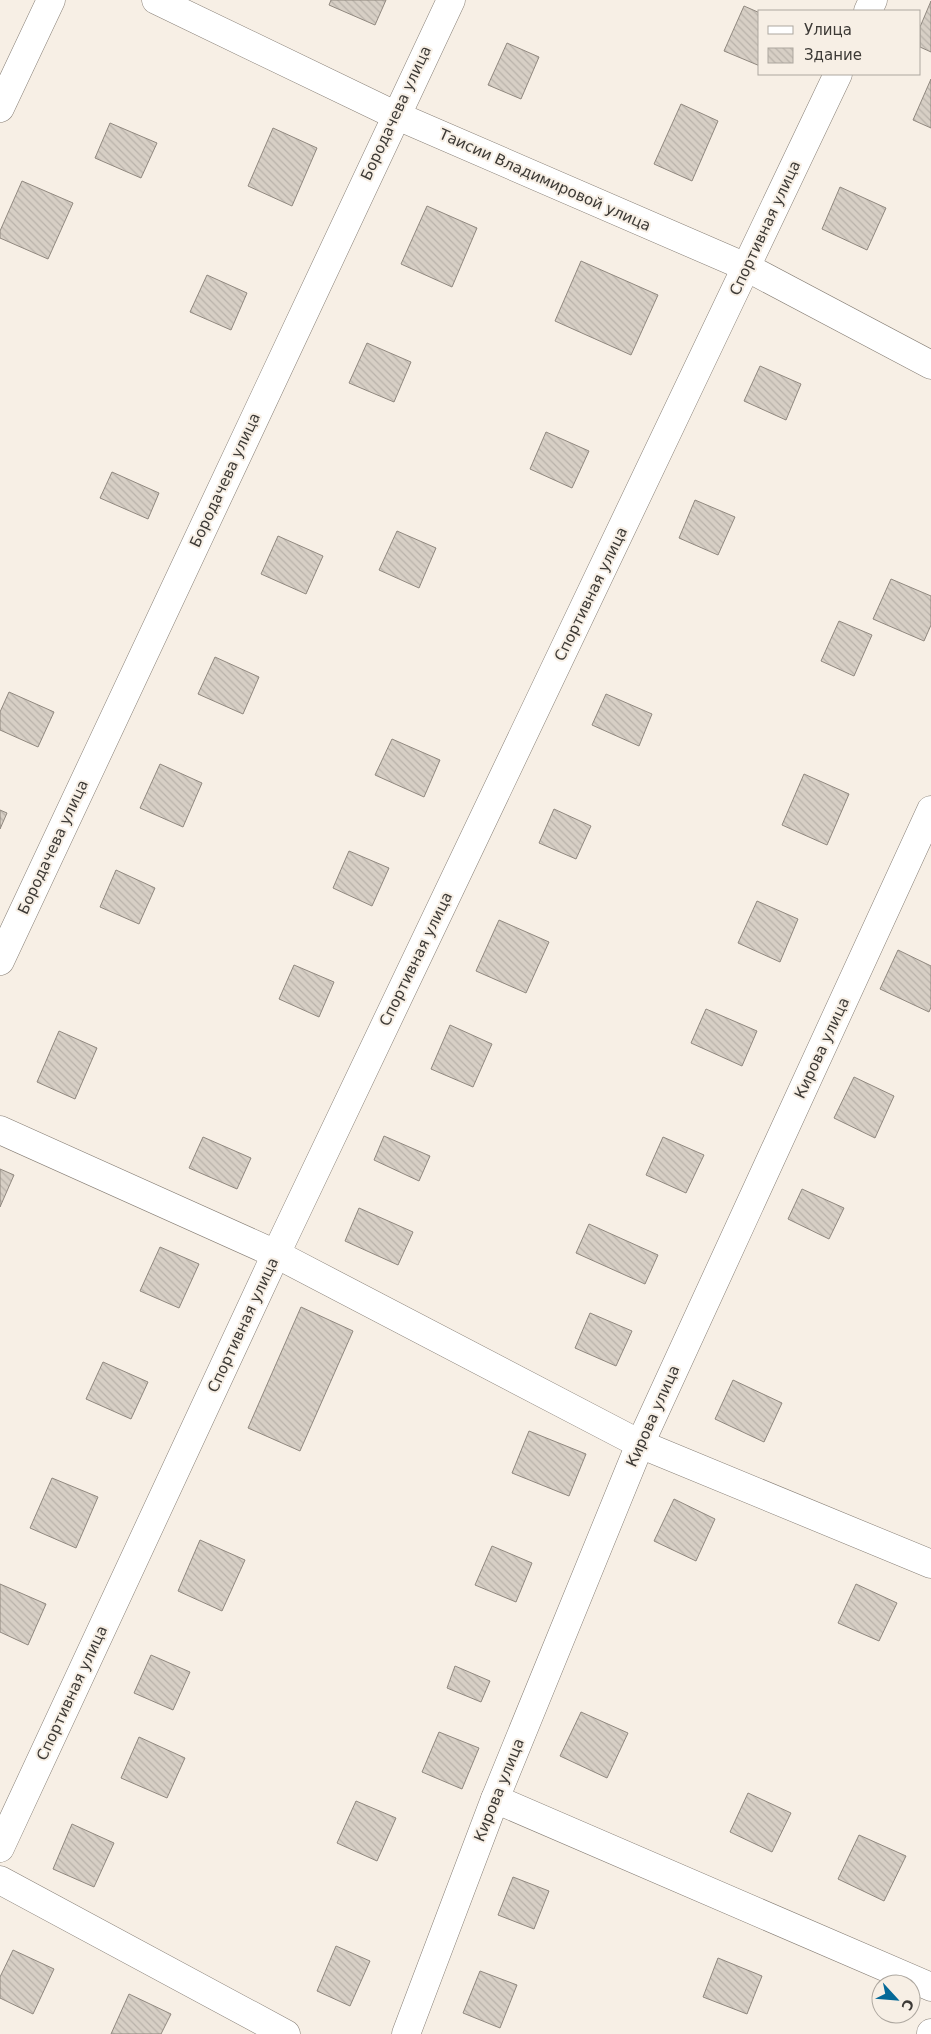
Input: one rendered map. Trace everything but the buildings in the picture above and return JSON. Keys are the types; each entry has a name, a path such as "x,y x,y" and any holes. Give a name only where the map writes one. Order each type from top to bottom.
{"street":[{"path":"0,108 51,0"},
{"name":"Таисии Владимировой улица","path":"156,0 395,115 746,268 931,365"},
{"name":"Бородачева улица","path":"0,960 395,115 451,0"},
{"name":"Спортивная улица","path":"0,1848 276,1254 838,75"},
{"name":"Кирова улица","path":"406,2034 495,1799 640,1444 931,810"},
{"path":"0,1130 276,1254 640,1444 931,1564"},
{"path":"495,1799 931,1987"},
{"path":"0,1880 286,2034"}]}
